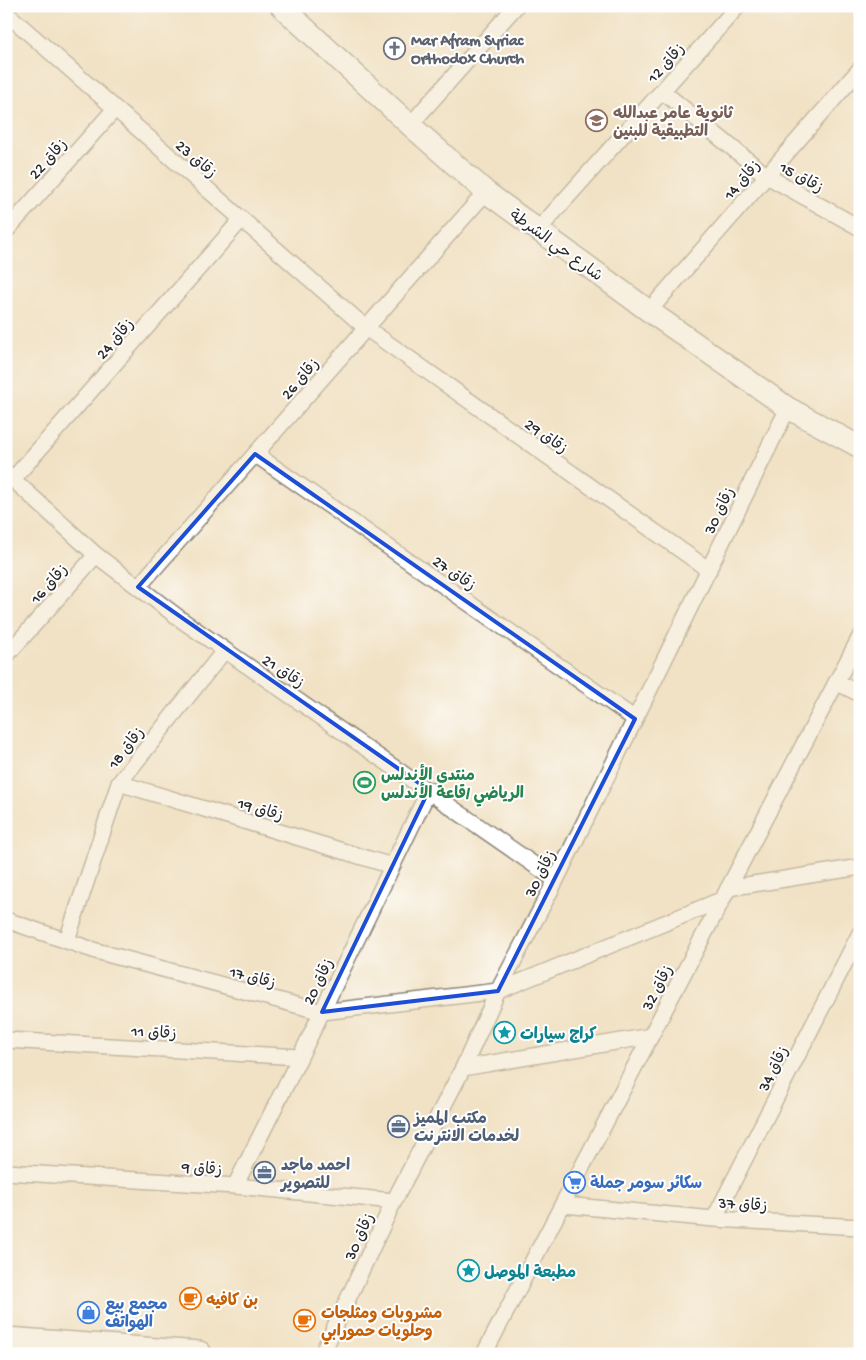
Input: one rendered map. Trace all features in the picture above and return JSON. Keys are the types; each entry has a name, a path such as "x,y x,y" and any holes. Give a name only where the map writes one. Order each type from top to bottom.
{"main road":[{"path":"6,1340 199,1354"}],"street":[{"name":"شارع حي الشرطة","path":"281,6 486,192 649,311 788,408 860,447"},
{"path":"410,125 516,6"},
{"name":"زقاق 12","path":"538,230 662,91 732,8"},
{"name":"زقاق 23","path":"6,13 114,110 366,328"},
{"name":"زقاق 14","path":"649,311 860,69"},
{"name":"زقاق 15","path":"662,91 767,176 860,228"},
{"name":"زقاق 22","path":"6,230 114,110"},
{"name":"زقاق 26","path":"138,587 486,192"},
{"name":"زقاق 24","path":"10,476 241,220"},
{"name":"زقاق 29","path":"366,328 709,570"},
{"name":"زقاق 30","path":"322,1354 394,1201 462,1068 498,991 556,880 788,408"},
{"name":"زقاق 27","path":"255,454 635,719"},
{"name":"زقاق 21","path":"10,476 96,555 138,587 224,650 556,880"},
{"name":"زقاق 16","path":"6,656 96,555"},
{"name":"زقاق 32","path":"484,1354 564,1205 860,637"},
{"name":"زقاق 18","path":"67,940 119,783 224,650"},
{"path":"836,682 860,694"},
{"name":"زقاق 19","path":"119,783 392,866"},
{"name":"زقاق 20","path":"236,1186 428,790"},
{"name":"زقاق 17","path":"6,920 96,951 322,1012 498,991 725,894 860,867"},
{"name":"زقاق 34","path":"714,1219 860,933"},
{"path":"462,1068 651,1036"},
{"name":"زقاق 11","path":"6,1040 300,1057"},
{"name":"زقاق 9","path":"6,1172 236,1186 394,1201"},
{"name":"زقاق 37","path":"564,1205 714,1219 858,1225"}],"highlighted area":[{"path":"255,454 635,719 498,991 322,1012 429,790 138,587"}],"place":[{"name":"Mar Afram Syriac Orthodox Church","path":"395,48"},
{"name":"ثانوية عامر عبدالله التطبيقية للبنين","path":"597,121"},
{"name":"منتدى الأندلس الرياضي /قاعة الأندلس","path":"365,783"},
{"name":"كراج سيارات","path":"504,1033"},
{"name":"مكتب المميز لخدمات الانترنت","path":"398,1126"},
{"name":"احمد ماجد للتصوير","path":"265,1173"},
{"name":"سكائر سومر جملة","path":"574,1182"},
{"name":"مطبعة الموصل","path":"468,1271"},
{"name":"بن كافيه","path":"190,1299"},
{"name":"مجمع بيع الهواتف","path":"89,1312"},
{"name":"مشروبات ومثلجات وحلويات حمورابي","path":"305,1321"}]}
